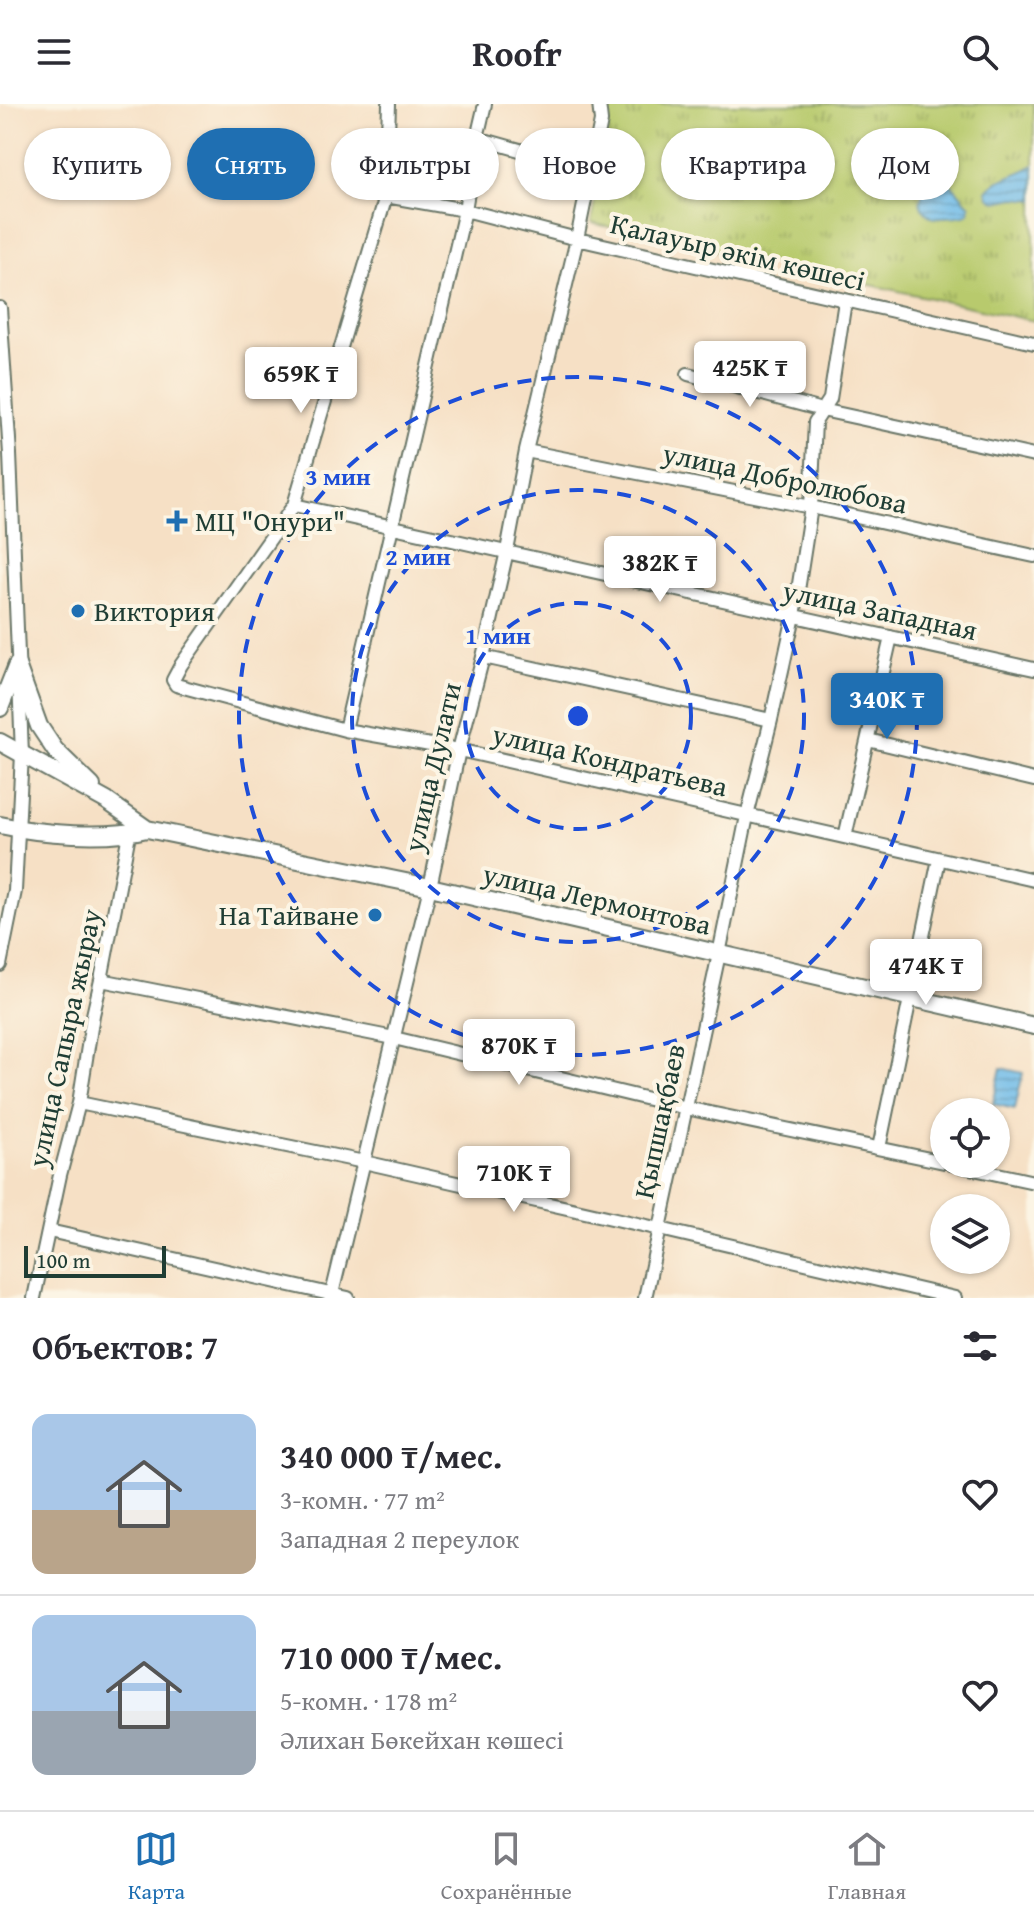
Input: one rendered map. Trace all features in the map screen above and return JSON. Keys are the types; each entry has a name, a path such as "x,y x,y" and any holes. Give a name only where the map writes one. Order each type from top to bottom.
{"main road":[{"path":"0,708 17,665"},
{"path":"17,665 39,726 55,750 107,801"},
{"path":"0,742 107,801 147,829"},
{"path":"0,825 77,834 129,834 147,829"},
{"name":"улица Лермонтова","path":"147,829 430,887 1034,1026"}],"street":[{"path":"388,128 389,104"},
{"path":"479,128 485,104"},
{"name":"улица Дулати","path":"599,104 600,128"},
{"path":"294,505 385,200"},
{"name":"Қалауыр әкім көшесі","path":"409,200 465,210 577,239 1034,343"},
{"path":"345,730 467,200"},
{"name":"улица Дулати","path":"332,1296 430,887 585,200"},
{"name":"Қыпшақбаев","path":"645,1298 747,816 794,616 811,507 813,434 815,422 830,399 845,301"},
{"path":"0,308 10,454 22,754 15,891 0,965"},
{"path":"688,374 822,410 1034,456"},
{"name":"улица Добролюбова","path":"526,451 811,507 1034,556"},
{"name":"улица Западная","path":"294,505 1034,669"},
{"name":"улица Кондратьева","path":"294,505 181,665 173,680 176,685 345,730 459,750 1034,880"},
{"path":"845,837 891,637"},
{"path":"483,657 771,720"},
{"path":"868,740 1034,780"},
{"name":"улица Сапыра жырау","path":"34,1298 79,1103 129,834"},
{"path":"879,1148 939,859"},
{"path":"101,980 394,1038 686,1108 930,1159"},
{"path":"79,1103 364,1162 955,1298"},
{"path":"1010,1177 1034,1182"},
{"path":"49,1231 348,1298"}],"green space":[{"path":"606,104 1034,104 1034,321 591,223 595,200 645,200 645,128 607,128"}],"water":[{"path":"1034,165 1034,200 1015,198 997,202 989,197 987,191 995,183"},
{"path":"959,193 970,205 966,215 933,218 921,206 920,200 959,200"},
{"path":"1001,1068 1023,1073 1015,1109 1010,1108 1010,1098 994,1098"}],"place":[{"name":"МЦ \"Онури\"","path":"177,521"},
{"name":"Виктория","path":"78,611"},
{"name":"На Тайване","path":"375,915"}]}
